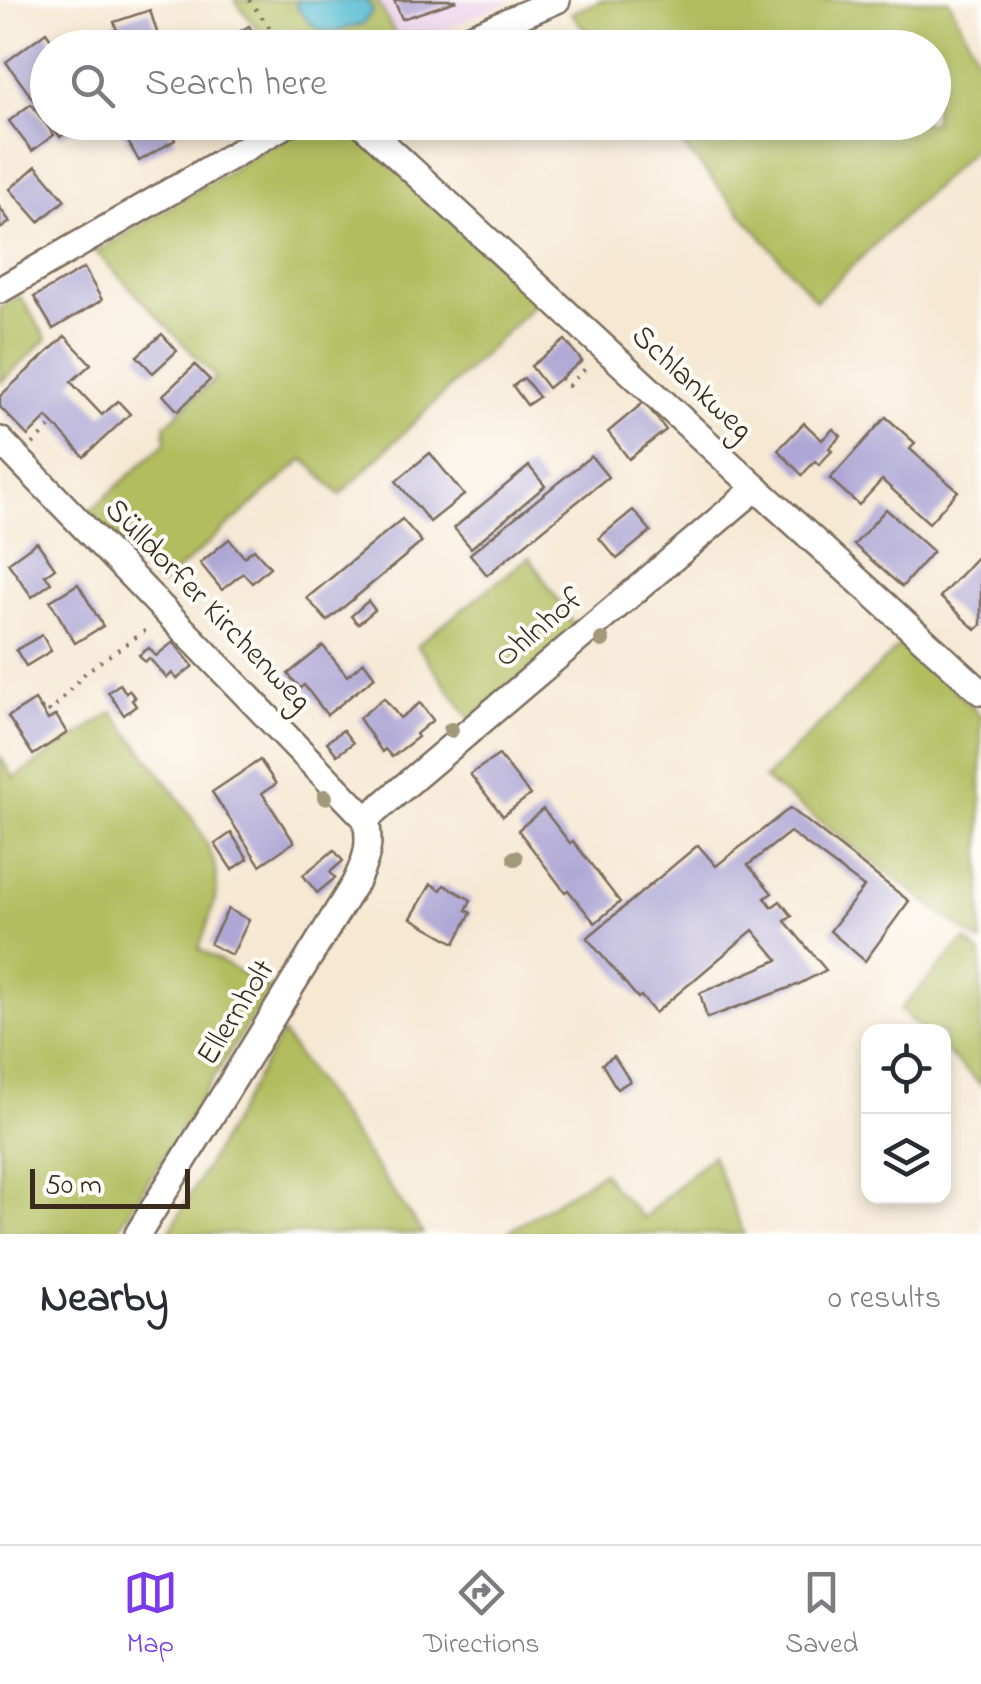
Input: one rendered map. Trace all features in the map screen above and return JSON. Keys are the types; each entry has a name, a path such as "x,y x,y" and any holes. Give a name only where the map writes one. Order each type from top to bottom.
{"street":[{"path":"486,30 553,1"},
{"path":"0,290 259,140"},
{"name":"Schlankweg","path":"379,140 981,692"},
{"name":"Sülldorfer Kirchenweg","path":"9,448 366,819"},
{"name":"Ohlnhof","path":"366,819 756,488"},
{"name":"Ellernholt","path":"138,1234 356,883 370,839 366,819"}],"path":[{"path":"249,0 272,30"},
{"path":"560,378 568,386 604,348"},
{"path":"9,448 54,424"},
{"path":"41,709 46,706 50,712 87,671 169,614"}],"shaded area":[{"path":"377,0 512,0 444,30 393,30"}],"green space":[{"path":"234,0 377,0 393,30 258,30"},
{"path":"601,0 949,0 981,64 981,142 816,301 679,140 951,140 951,30 586,30 571,13"},
{"path":"281,140 364,140 538,301 340,495 304,459 161,585 90,511 166,442 165,425 216,378 96,252"},
{"path":"20,296 47,339 0,383 0,308"},
{"path":"529,557 578,631 470,719 417,645"},
{"path":"904,641 981,716 981,943 764,779"},
{"path":"113,712 185,807 215,866 215,898 199,949 270,989 115,1234 0,1234 0,757 14,778"},
{"path":"965,940 981,954 981,1085 951,1057 951,1024 915,1024 900,1010"},
{"path":"282,1033 423,1234 168,1234"},
{"path":"712,1155 744,1234 505,1234 603,1172 643,1218"}],"water":[{"path":"298,0 366,0 373,10 363,24 322,30 296,6"}],"building":[{"path":"394,0 456,0 456,1 402,19"},
{"path":"150,10 156,30 117,30 114,22"},
{"path":"30,44 30,95 6,62"},
{"path":"30,105 30,140 47,140 32,151 9,121"},
{"path":"127,140 175,140 139,161"},
{"path":"36,166 65,200 39,222 10,189"},
{"path":"0,208 10,222 0,229"},
{"path":"84,268 102,300 53,329 34,297"},
{"path":"162,334 177,351 153,373 137,356"},
{"path":"65,336 91,364 71,382 102,415 118,401 130,414 84,457 47,417 28,436 0,407 0,396"},
{"path":"565,340 582,361 548,388 531,366"},
{"path":"195,365 210,380 178,411 163,395"},
{"path":"524,378 539,397 527,405 513,386"},
{"path":"644,402 666,430 629,459 608,432"},
{"path":"886,417 915,443 910,449 958,491 929,523 882,480 859,505 830,479"},
{"path":"804,423 822,440 833,429 841,436 819,465 815,461 802,475 778,450"},
{"path":"430,453 464,495 430,522 396,481"},
{"path":"591,456 608,477 487,575 470,554"},
{"path":"529,466 545,486 471,548 454,528"},
{"path":"886,509 933,551 902,587 854,545"},
{"path":"633,510 651,531 617,559 599,538"},
{"path":"402,519 422,542 327,621 307,598"},
{"path":"229,539 244,557 254,549 270,567 252,583 243,573 222,590 200,563"},
{"path":"37,542 55,568 45,575 51,583 32,597 8,563"},
{"path":"981,553 981,625 976,630 940,597"},
{"path":"78,584 103,626 75,643 50,601"},
{"path":"368,601 375,610 358,624 351,616"},
{"path":"42,635 51,651 26,666 16,650"},
{"path":"173,642 193,666 177,679 172,673 167,678 149,658 145,662 139,655 149,648 156,656"},
{"path":"323,646 347,676 364,662 375,677 327,715 304,685 300,688 288,674"},
{"path":"120,684 135,698 132,700 136,706 124,715 108,692"},
{"path":"384,698 400,718 420,703 433,720 392,757 385,749 382,752 359,718"},
{"path":"35,700 48,720 56,715 67,733 33,755 8,717"},
{"path":"343,730 353,743 337,755 327,742"},
{"path":"499,755 530,795 503,816 470,774"},
{"path":"260,760 276,784 262,793 294,842 260,865 212,792"},
{"path":"790,808 909,901 865,961 830,931 864,887 790,832 748,865 772,893 765,898 772,907 780,901 792,916 785,921 826,970 797,985 707,1018 700,993 778,960 753,930 655,1013 587,938 698,845 716,866"},
{"path":"543,809 620,902 595,923 568,890 565,892 518,830"},
{"path":"231,833 248,859 232,870 215,844"},
{"path":"334,850 343,861 330,872 335,878 317,893 303,875"},
{"path":"431,884 441,890 444,885 471,900 466,910 471,913 455,943 411,918"},
{"path":"228,909 249,920 232,955 210,944"},
{"path":"614,1056 630,1081 617,1089 602,1064"}]}
